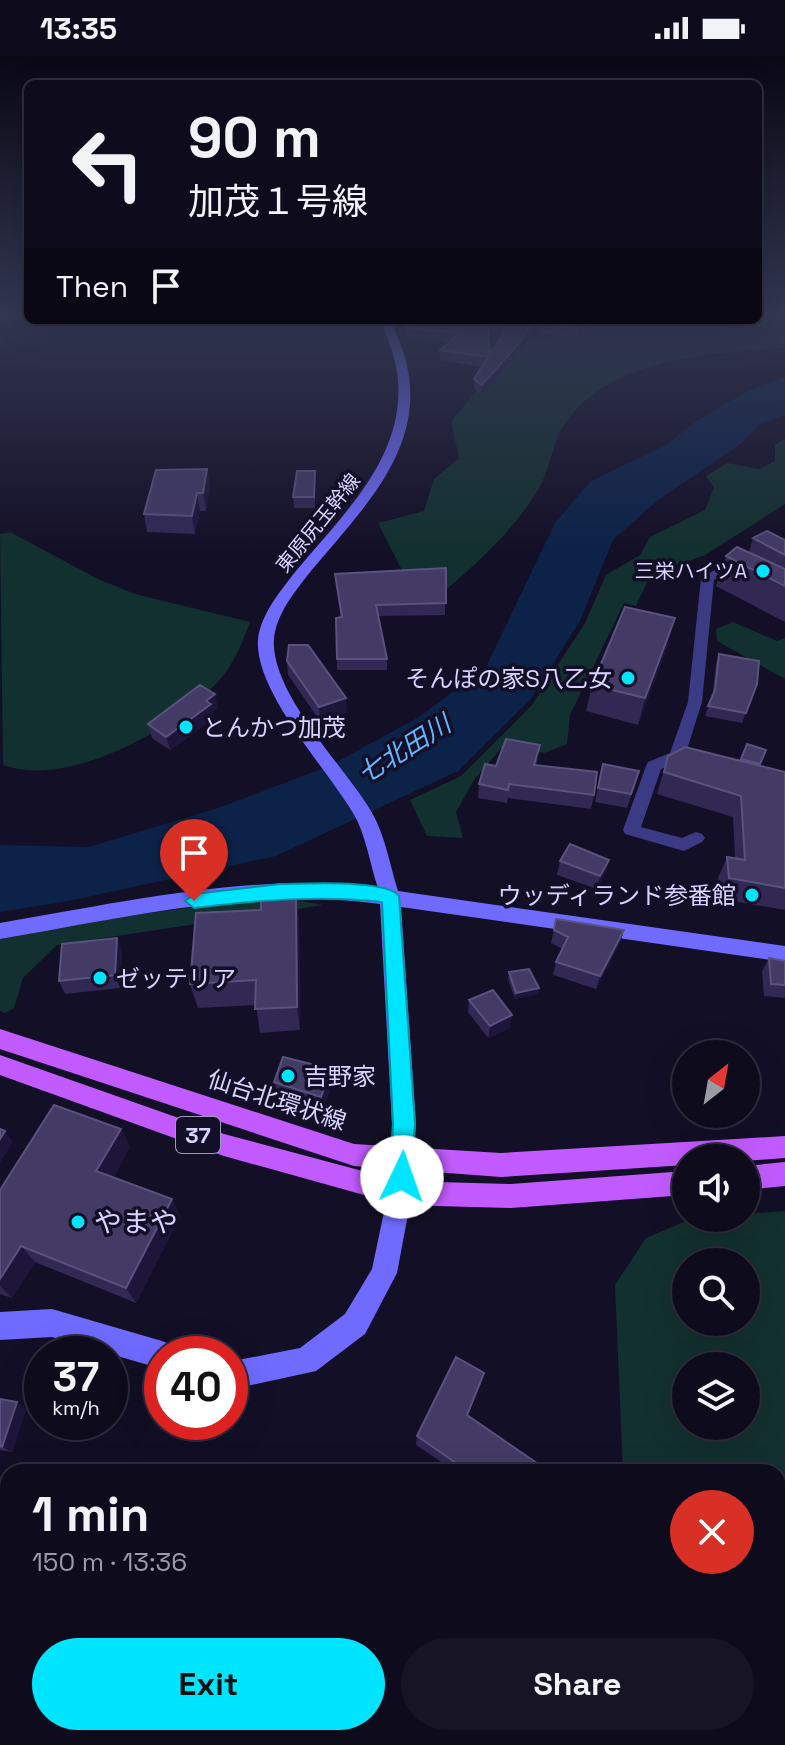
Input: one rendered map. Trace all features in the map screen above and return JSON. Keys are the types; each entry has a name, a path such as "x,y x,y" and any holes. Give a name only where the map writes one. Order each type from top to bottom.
{"main road":[{"name":"仙台北環状線","path":"0,1039 354,1155 404,1161 501,1165 785,1147"},
{"name":"37","path":"0,1065 224,1145 400,1193 511,1196 672,1184"},
{"path":"760,1177 785,1174"}],"street":[{"name":"東原尻玉幹線","path":"248,1372 306,1361 355,1324 384,1273 400,1193 404,1161 390,896 364,815 281,694 269,666 266,638 281,599 374,486 393,454 403,408 403,395"},
{"path":"676,759 695,702 708,578 738,565"},
{"path":"696,838 684,845 631,830 654,766 676,759 705,767"},
{"path":"0,931 111,911 280,891 343,891 785,954"},
{"path":"0,1326 52,1323 144,1350"}],"green space":[{"path":"473,395 593,395 566,422 538,490 518,519 443,592 408,582 378,523 424,511 434,479 459,458 451,422"},
{"path":"785,438 785,504 705,555 658,572 648,580 636,606 624,603 570,715 567,744 544,753 503,746 474,780 456,812 463,838 427,836 410,800 461,776 532,705 585,623 606,575 640,555 650,537 705,510 714,488 706,476 727,463 760,469 775,461 775,445"},
{"path":"10,532 98,579 135,594 250,622 231,664 203,696 179,716 121,749 59,769 29,770 3,765 0,534"},
{"path":"733,622 777,641 785,638 785,679 717,641 716,629"},
{"path":"279,897 323,905 57,945 23,978 14,1008 5,1013 0,1011 0,939 107,918"},
{"path":"785,1211 785,1464 623,1464 615,1285 646,1238 672,1227 672,1232 760,1232 760,1213"}],"water":[{"path":"741,395 785,395 785,402 777,405 742,443 658,500 613,540 580,621 531,699 458,771 276,856 69,901 0,912 0,845 89,847 221,807 329,766 419,717 486,667 555,523 591,481 666,445 695,422"}],"building":[{"path":"207,469 203,493 197,493 192,516 144,514 156,470"},
{"path":"297,471 315,471 314,497 293,497"},
{"path":"767,531 785,540 785,555 753,538"},
{"path":"737,547 785,569 785,586 726,556"},
{"path":"446,568 446,603 376,605 387,659 337,659 336,618 342,617 335,574"},
{"name":"そんぽの家S八乙女","path":"625,607 675,618 645,698 592,685"},
{"path":"289,645 308,645 346,698 319,707 287,661"},
{"path":"719,654 759,661 757,684 746,713 708,706 715,690"},
{"path":"200,685 215,694 206,701 211,704 166,737 148,724"},
{"path":"506,739 540,745 534,765 597,772 594,795 509,784 508,790 479,784 485,764 496,766"},
{"path":"747,744 766,750 760,764 741,759"},
{"path":"685,747 785,772 785,888 729,878 727,857 745,860 741,796 664,772 668,756"},
{"path":"603,764 639,771 631,794 598,788"},
{"path":"570,844 609,860 600,876 560,861"},
{"path":"296,896 297,1007 255,1009 256,980 190,984 196,913 261,910 261,898"},
{"path":"556,919 624,930 600,976 556,962 568,937 554,930"},
{"path":"117,938 115,975 59,981 62,944"},
{"path":"769,958 785,961 785,985 771,984"},
{"path":"529,969 539,988 516,993 509,972"},
{"path":"493,990 512,1015 490,1026 469,1000"},
{"path":"283,1057 331,1069 321,1097 274,1082"},
{"path":"54,1105 121,1129 96,1171 172,1199 126,1288 21,1246 0,1279 0,1190"},
{"path":"456,1357 484,1373 467,1415 538,1464 457,1464 417,1436"},
{"path":"0,1399 17,1402 2,1447 0,1446"}],"waterway":[{"name":"七北田川","path":"719,432 785,407"}],"place":[{"name":"三栄ハイツA","path":"763,571"},
{"name":"そんぽの家S八乙女","path":"628,678"},
{"name":"とんかつ加茂","path":"186,727"},
{"name":"ウッディランド参番館","path":"752,895"},
{"name":"ゼッテリア","path":"100,978"},
{"name":"吉野家","path":"288,1076"},
{"name":"やまや","path":"78,1222"}],"route":[{"path":"194,901 280,891 343,891 390,896 404,1124 402,1177"}]}
